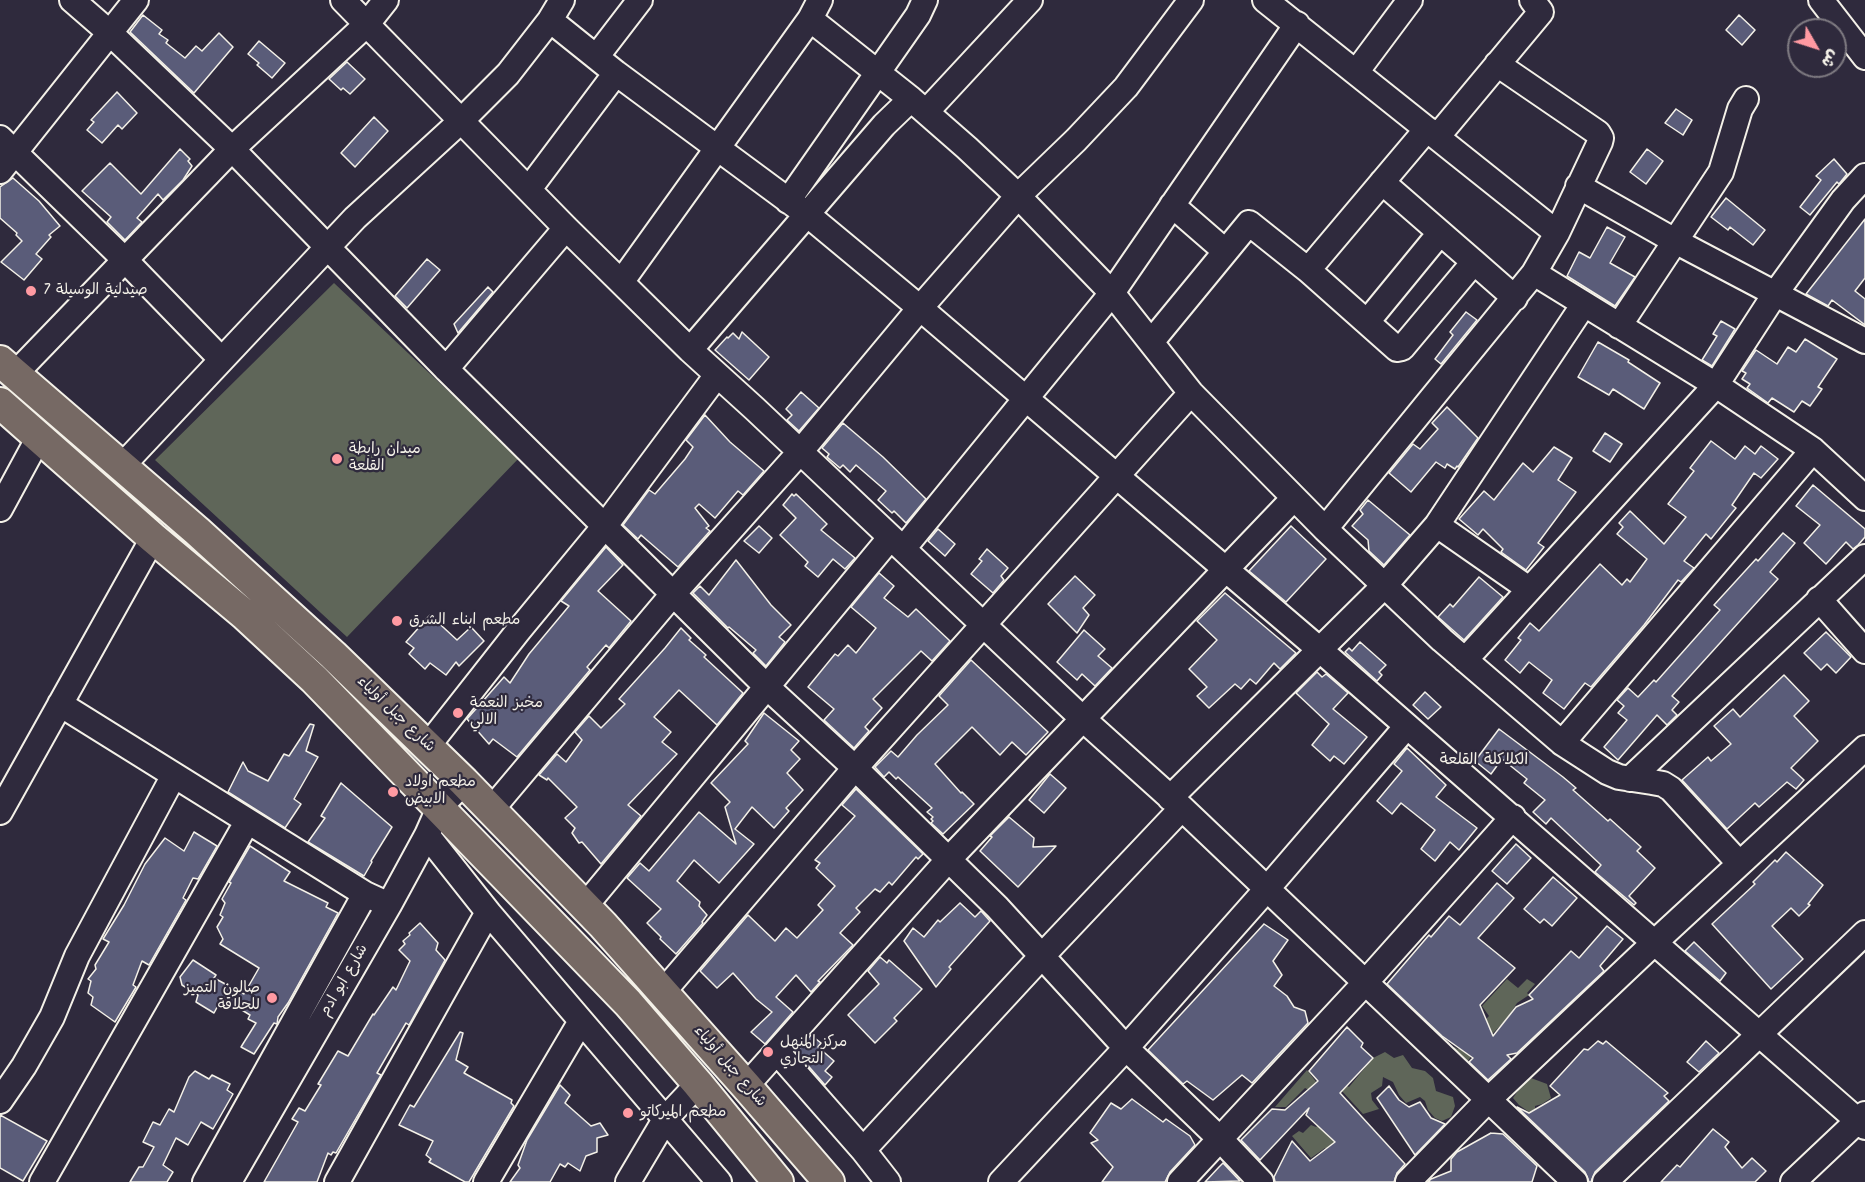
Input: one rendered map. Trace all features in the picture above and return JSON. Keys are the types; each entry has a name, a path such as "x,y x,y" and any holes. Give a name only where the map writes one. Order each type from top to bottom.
{"main road":[{"name":"شارع جبل أولياء","path":"7,368 198,531 333,655 464,782 585,906 829,1182"},
{"path":"0,403 153,538 245,615 314,679 628,1003 778,1182"}],"street":[{"path":"72,0 232,149 326,248 604,527 997,907 1126,1048 1261,1182"},
{"path":"0,171 8,145 110,33 136,0"},
{"path":"343,0 566,228 690,350 1083,719 1176,803 1575,1182"},
{"path":"7,368 124,259 232,149 367,24 386,0"},
{"path":"597,56 640,0"},
{"path":"788,201 918,15 925,0"},
{"path":"690,350 884,125 919,105 1030,0"},
{"path":"491,810 673,594 800,452 920,308 1018,196 1126,87 1191,0"},
{"path":"1265,0 1357,71 1557,233"},
{"path":"1357,71 1410,0"},
{"path":"1308,270 1382,182 1497,64 1541,12 1532,0"},
{"path":"1821,0 1865,57"},
{"path":"622,281 815,9 878,71 967,147 1018,196 1112,292 1191,393 1325,529 1465,660 1562,743 1607,772 1630,779 1664,784 1671,789 1739,863"},
{"path":"122,466 355,218 462,120 508,74 556,10 597,56 616,73 808,215 920,308 1319,648 1654,943 1863,1120 1793,1182"},
{"path":"585,906 766,686 896,544 1025,397 1112,292 1297,24"},
{"path":"1325,529 1534,273 1557,233 1600,142 1600,134 1497,64"},
{"path":"529,189 616,73"},
{"path":"1619,326 1722,170 1740,109 1746,99"},
{"path":"8,145 221,359"},
{"path":"1465,660 1716,385 1775,294 1843,201 1865,176"},
{"path":"1382,182 1515,298"},
{"path":"1578,186 1675,241 1865,341"},
{"path":"1172,205 1224,251"},
{"path":"1152,341 1250,222 1400,350 1473,262"},
{"path":"446,369 566,228"},
{"path":"1366,322 1440,233"},
{"path":"1534,273 1716,385 1813,450 1865,498"},
{"path":"863,1150 1042,956 1176,803 1319,648 1385,585 1437,525 1584,304"},
{"path":"428,747 519,630 604,527 717,375"},
{"path":"663,992 855,768 1191,393"},
{"path":"0,509 39,437"},
{"path":"1562,743 1813,450"},
{"path":"746,1086 948,860 1294,498"},
{"path":"1437,525 1529,589"},
{"path":"0,812 153,538"},
{"path":"1630,779 1865,557"},
{"path":"1819,599 1865,651"},
{"path":"60,704 247,822 365,894 389,905"},
{"path":"1001,1182 1126,1048 1407,726"},
{"path":"1408,1182 1488,1100 1739,863 1865,748"},
{"path":"0,1101 24,1066 52,1017 77,956 174,775"},
{"name":"شارع ابو ادم","path":"229,1182 389,905 427,836 439,808 464,782"},
{"path":"1180,1182 1364,984 1513,817"},
{"path":"42,1182 247,822"},
{"path":"427,836 488,912 719,1182"},
{"path":"205,1182 365,894"},
{"path":"337,1182 488,912"},
{"path":"1605,1182 1865,933"},
{"path":"486,1182 581,1021"},
{"path":"777,1052 888,1182"},
{"path":"628,1182 666,1118 698,1084"}],"green space":[{"name":"ميدان رابطة القلعة","path":"334,283 519,458 347,637 155,460"},
{"path":"1507,979 1518,988 1527,979 1535,984 1527,993 1529,995 1517,1003 1506,1020 1474,1052 1464,1067 1451,1056 1454,1047 1458,1049 1489,1016 1482,1006"},
{"path":"1385,1052 1394,1058 1403,1055 1412,1068 1425,1071 1433,1078 1436,1091 1453,1097 1455,1106 1451,1117 1442,1121 1435,1118 1420,1097 1406,1103 1393,1082 1383,1077 1382,1086 1371,1093 1372,1100 1379,1109 1363,1114 1341,1090 1345,1085 1349,1087 1373,1058"},
{"path":"1307,1070 1317,1083 1311,1091 1305,1088 1286,1107 1275,1107"},
{"path":"1531,1078 1547,1084 1551,1098 1535,1106 1535,1109 1529,1112 1513,1098 1526,1079"},
{"path":"1319,1124 1346,1145 1325,1148 1311,1158 1292,1136 1299,1131 1303,1133 1311,1125 1316,1127"}],"building":[{"path":"143,15 162,30 159,34 168,40 166,43 185,58 196,46 202,51 219,33 233,47 194,93 130,32"},
{"path":"1739,15 1755,30 1742,45 1726,30"},
{"path":"259,41 285,63 272,78 248,54"},
{"path":"347,62 365,79 350,94 343,88 341,90 329,79"},
{"path":"117,92 137,113 122,129 118,125 102,143 87,130 94,122 91,120"},
{"path":"1676,109 1692,120 1683,135 1665,123"},
{"path":"374,117 388,131 355,167 341,153"},
{"path":"180,149 190,159 188,161 192,166 183,180 163,200 158,194 137,218 142,222 125,240 107,222 111,217 82,191 110,163 141,194"},
{"path":"1647,149 1663,161 1646,184 1630,172"},
{"path":"1834,159 1847,174 1839,184 1837,182 1810,215 1800,207 1821,180 1816,176"},
{"path":"13,178 39,201 60,226 49,235 51,237 36,254 42,259 24,280 1,262 22,241 16,235 17,233 0,218 0,187"},
{"path":"1726,198 1765,230 1753,245 1730,227 1728,230 1711,217"},
{"path":"1865,219 1865,278 1855,291 1865,299 1865,325 1832,300 1828,306 1806,294"},
{"path":"1607,227 1625,237 1610,263 1635,277 1615,306 1567,276 1579,252 1590,258"},
{"path":"427,259 440,270 407,308 395,296"},
{"path":"488,287 493,292 458,333 454,324"},
{"path":"1466,312 1477,320 1441,364 1435,359 1453,335 1450,332"},
{"path":"1721,321 1735,329 1712,366 1702,360 1717,336 1713,334"},
{"path":"742,332 769,357 749,380 715,350 733,333 739,339"},
{"path":"1805,339 1837,359 1818,387 1822,389 1810,406 1802,401 1794,412 1772,398 1768,403 1747,388 1750,384 1742,379 1746,373 1742,371 1756,350 1777,364 1788,347 1796,352"},
{"path":"1598,342 1629,360 1628,362 1660,383 1644,409 1613,389 1609,395 1578,377"},
{"path":"801,392 819,408 799,431 787,420 792,415 786,409"},
{"path":"1447,407 1478,438 1458,467 1455,469 1447,464 1445,468 1436,462 1411,492 1389,473 1413,444 1420,449 1438,429 1432,423"},
{"path":"705,415 730,442 764,471 743,495 738,491 715,518 699,504 695,508 709,526 706,528 710,531 678,567 641,535 638,539 623,525 649,490 655,494 685,459 693,447 686,440"},
{"path":"843,423 883,457 926,499 906,523 878,500 886,491 856,465 850,472 843,465 840,468 827,457 829,454 822,448"},
{"path":"1605,433 1622,444 1610,462 1593,451"},
{"path":"1711,441 1735,459 1745,446 1755,454 1761,446 1778,459 1761,478 1754,473 1732,505 1736,508 1711,539 1706,534 1684,561 1694,568 1681,582 1678,580 1644,625 1591,687 1585,683 1564,709 1543,693 1552,680 1529,662 1520,673 1505,660 1521,640 1518,638 1530,623 1539,631 1600,564 1622,585 1627,579 1630,582 1647,559 1617,534 1623,527 1619,523 1630,511 1664,544 1686,517 1668,504 1694,471 1690,468"},
{"path":"1554,447 1572,458 1558,480 1576,492 1538,543 1544,547 1526,570 1501,552 1503,549 1483,529 1478,535 1459,519 1484,491 1494,500 1523,463 1533,472"},
{"path":"1813,485 1865,529 1865,537 1858,545 1853,549 1846,542 1826,564 1804,543 1820,525 1796,506"},
{"path":"792,494 794,496 796,494 827,524 821,530 855,558 845,569 833,559 818,577 805,566 808,562 780,535 796,518 783,505"},
{"path":"1368,500 1410,535 1384,565 1369,551 1368,540 1352,526 1363,514 1360,510"},
{"path":"759,526 772,538 759,553 744,541"},
{"path":"1291,526 1326,559 1286,602 1249,571"},
{"path":"938,529 955,544 945,556 928,541"},
{"path":"1783,533 1795,543 1770,572 1778,579 1672,696 1679,702 1672,710 1677,715 1667,725 1657,715 1618,760 1604,747 1627,720 1618,713 1624,706 1617,700 1628,688 1638,697 1654,680 1656,682 1720,610 1714,605"},
{"path":"606,547 623,565 598,591 631,621 609,648 606,645 587,667 590,670 517,757 493,739 489,744 467,719 504,677 510,683 529,654 569,606 561,601"},
{"path":"987,549 1008,568 1001,576 1004,580 993,593 971,574 982,561 979,559"},
{"path":"736,560 771,605 791,625 779,637 785,642 766,666 753,653 756,650 728,628 693,593 700,586 709,595"},
{"path":"879,573 894,586 884,598 908,617 916,609 950,641 932,661 921,651 873,699 882,708 865,727 869,731 854,748 824,720 834,709 808,687 835,654 838,656 848,645 856,653 876,628 851,607"},
{"path":"1075,576 1095,595 1083,608 1089,615 1077,633 1048,604"},
{"path":"1479,577 1503,597 1464,640 1438,617 1450,604 1453,607"},
{"path":"1225,593 1296,653 1280,669 1274,663 1256,684 1250,679 1241,689 1235,684 1209,708 1197,696 1207,687 1189,669 1217,640 1197,621"},
{"path":"430,615 457,640 471,627 484,641 459,666 456,662 446,675 430,663 425,669 409,654 414,648 406,642"},
{"path":"681,628 691,638 689,640 706,655 704,657 743,693 717,725 679,690 654,717 671,732 662,742 677,754 628,805 641,816 601,864 582,842 579,843 572,833 575,828 565,818 577,807 548,778 547,780 539,775 557,754 566,762 582,740 575,732 589,716 601,728 625,704 619,699"},
{"path":"1084,630 1105,649 1098,656 1112,668 1095,686 1082,674 1077,680 1057,662"},
{"path":"1826,632 1851,657 1836,673 1827,664 1821,670 1804,653"},
{"path":"1360,642 1386,665 1379,672 1382,675 1377,681 1345,652 1349,648 1352,651"},
{"path":"971,660 1048,732 1026,755 1012,742 1000,755 972,727 935,764 974,804 943,834 931,823 933,817 927,812 932,808 898,777 896,779 889,772 884,777 875,767 891,751 898,757 948,705 939,696"},
{"path":"1317,672 1322,677 1326,674 1348,693 1333,709 1367,737 1344,764 1334,756 1330,761 1312,745 1329,724 1296,693"},
{"path":"1784,675 1809,701 1794,716 1818,741 1791,768 1804,780 1796,789 1787,782 1759,807 1755,803 1727,829 1682,780 1708,757 1711,761 1731,744 1714,726 1733,709 1740,717"},
{"path":"1425,692 1441,707 1428,719 1413,705"},
{"path":"764,713 799,741 791,750 800,759 787,773 803,790 786,808 789,811 774,828 752,807 735,829 754,844 719,883 694,860 677,881 700,902 699,906 707,915 703,923 676,954 647,923 661,909 627,878 640,863 649,871 699,812 736,844 725,807 730,802 711,783 748,744 745,741"},
{"path":"310,724 314,725 306,751 318,757 294,799 301,804 285,828 228,792 243,762 248,771 268,781 284,754 289,756"},
{"path":"1499,729 1563,777 1576,788 1573,790 1641,847 1637,851 1655,868 1629,896 1636,903 1634,905 1595,872 1601,865 1551,818 1546,824 1533,812 1545,800 1524,783 1527,779 1502,759 1491,774 1475,761"},
{"path":"1407,748 1446,785 1436,797 1477,828 1459,850 1450,842 1435,861 1421,849 1435,830 1401,803 1392,814 1377,801 1402,771 1394,764"},
{"path":"1050,774 1066,788 1044,813 1029,800"},
{"path":"341,783 392,827 364,876 308,842 325,818 321,816"},
{"path":"856,789 923,854 918,859 916,857 892,885 889,882 880,892 875,889 856,908 860,912 840,933 853,945 818,981 820,982 811,992 796,975 776,997 793,1012 765,1044 751,1032 772,1012 756,999 733,973 717,988 700,971 748,915 775,941 786,928 797,938 823,910 818,905 835,886 816,868 820,863 815,860 855,816 842,805"},
{"path":"1009,817 1034,838 1033,847 1056,846 1018,887 980,851 992,837 990,836"},
{"path":"194,832 217,846 198,879 193,878 183,898 186,900 149,965 142,961 133,985 136,987 115,1022 91,1005 93,997 88,993 91,981 88,979 96,969 95,965 109,942 103,939 145,864 165,838 184,851"},
{"path":"1516,844 1531,858 1507,884 1492,871"},
{"path":"250,846 290,872 284,881 328,903 326,907 338,913 278,1017 277,1024 274,1023 254,1054 241,1047 256,1023 248,1019 250,1015 222,998 214,1013 196,1002 198,995 182,985 180,977 193,960 216,975 214,978 244,994 259,968 220,944 223,939 217,927 223,917 220,915 225,903 222,899"},
{"path":"1786,852 1823,885 1808,904 1810,905 1799,916 1791,908 1772,926 1803,959 1771,989 1712,924 1755,884 1753,882 1775,860 1777,862"},
{"path":"1553,877 1577,898 1552,926 1544,919 1540,923 1524,909"},
{"path":"1497,883 1514,898 1478,938 1515,968 1480,1005 1493,1036 1516,1007 1533,999 1529,995 1571,951 1579,958 1607,926 1623,939 1600,966 1604,971 1517,1053 1507,1055 1511,1059 1488,1080 1469,1062 1473,1058 1442,1036 1387,984 1429,935 1431,937 1449,916 1460,925"},
{"path":"960,903 975,917 981,911 990,921 949,967 951,969 936,987 904,941 913,928 924,937 938,920 940,922"},
{"path":"420,923 438,943 436,950 445,960 409,1025 406,1023 377,1073 381,1075 336,1153 333,1152 331,1155 328,1153 317,1182 264,1182 298,1122 292,1119 299,1108 305,1111 338,1051 348,1056 373,1014 393,987 396,990 410,961 399,950 405,944 403,941 410,935 409,933"},
{"path":"1264,924 1288,940 1273,961 1282,975 1274,986 1287,996 1294,1007 1305,1011 1308,1023 1252,1083 1242,1075 1213,1100 1187,1081 1183,1084 1148,1050"},
{"path":"1694,942 1726,973 1720,981 1685,951"},
{"path":"880,957 887,963 889,960 922,989 894,1018 897,1021 875,1043 848,1015 879,984 868,971"},
{"path":"1347,1027 1363,1043 1361,1047 1373,1058 1340,1093 1405,1164 1397,1173 1394,1182 1275,1182 1274,1177 1292,1141 1310,1161 1335,1142 1306,1115 1309,1108 1260,1160 1241,1140 1272,1109 1285,1110 1318,1081 1309,1071"},
{"path":"460,1032 463,1033 456,1060 468,1067 464,1073 512,1100 511,1103 514,1106 469,1182 429,1162 431,1159 426,1155 433,1141 399,1125 410,1105 414,1107"},
{"path":"811,1035 821,1043 818,1047 834,1061 825,1071 832,1077 825,1085 796,1052"},
{"path":"1598,1041 1603,1044 1606,1041 1668,1093 1664,1096 1669,1101 1595,1172 1589,1182 1585,1172 1517,1107 1529,1113 1560,1095 1550,1086 1584,1049 1588,1050"},
{"path":"1706,1041 1719,1053 1699,1072 1687,1062"},
{"path":"195,1071 209,1079 212,1075 230,1084 227,1090 233,1094 213,1129 201,1122 188,1145 176,1138 163,1165 173,1172 167,1182 130,1182 139,1167 143,1167 154,1147 143,1142 153,1122 160,1125 169,1109 174,1112 189,1077"},
{"path":"560,1085 570,1095 565,1103 591,1126 600,1123 608,1135 597,1138 597,1152 586,1156 580,1171 568,1163 565,1167 560,1164 550,1182 510,1182 520,1168 518,1165 527,1140"},
{"path":"1389,1086 1399,1100 1409,1107 1420,1102 1431,1118 1445,1124 1415,1155 1377,1098"},
{"path":"1132,1099 1163,1122 1166,1119 1190,1136 1195,1145 1170,1172 1165,1182 1102,1182 1113,1167 1091,1143 1098,1140 1090,1133 1111,1103 1121,1109"},
{"path":"0,1115 47,1141 23,1181 0,1168"},
{"path":"1713,1129 1729,1142 1725,1147 1742,1168 1752,1158 1766,1171 1755,1182 1661,1182 1677,1165 1680,1167"},
{"path":"1491,1133 1503,1134 1537,1166 1532,1182 1428,1182 1451,1171 1451,1159 1457,1152"},
{"path":"1223,1163 1240,1181 1205,1182 1219,1167"}],"place":[{"name":"صيدلية الوسيلة 7","path":"31,291"},
{"name":"ميدان رابطة القلعة","path":"337,459"},
{"name":"مطعم ابناء الشرق","path":"397,621"},
{"name":"مخبز النعمة الالي","path":"458,713"},
{"name":"مطعم اولاد الابيض","path":"393,792"},
{"name":"صالون التميز للحلاقة","path":"272,998"},
{"name":"مركز المنهل التجاري","path":"768,1052"},
{"name":"مطعم الميركاتو","path":"628,1113"}],"district":[{"name":"الكلاكلة القلعة","path":"1484,761"}]}
